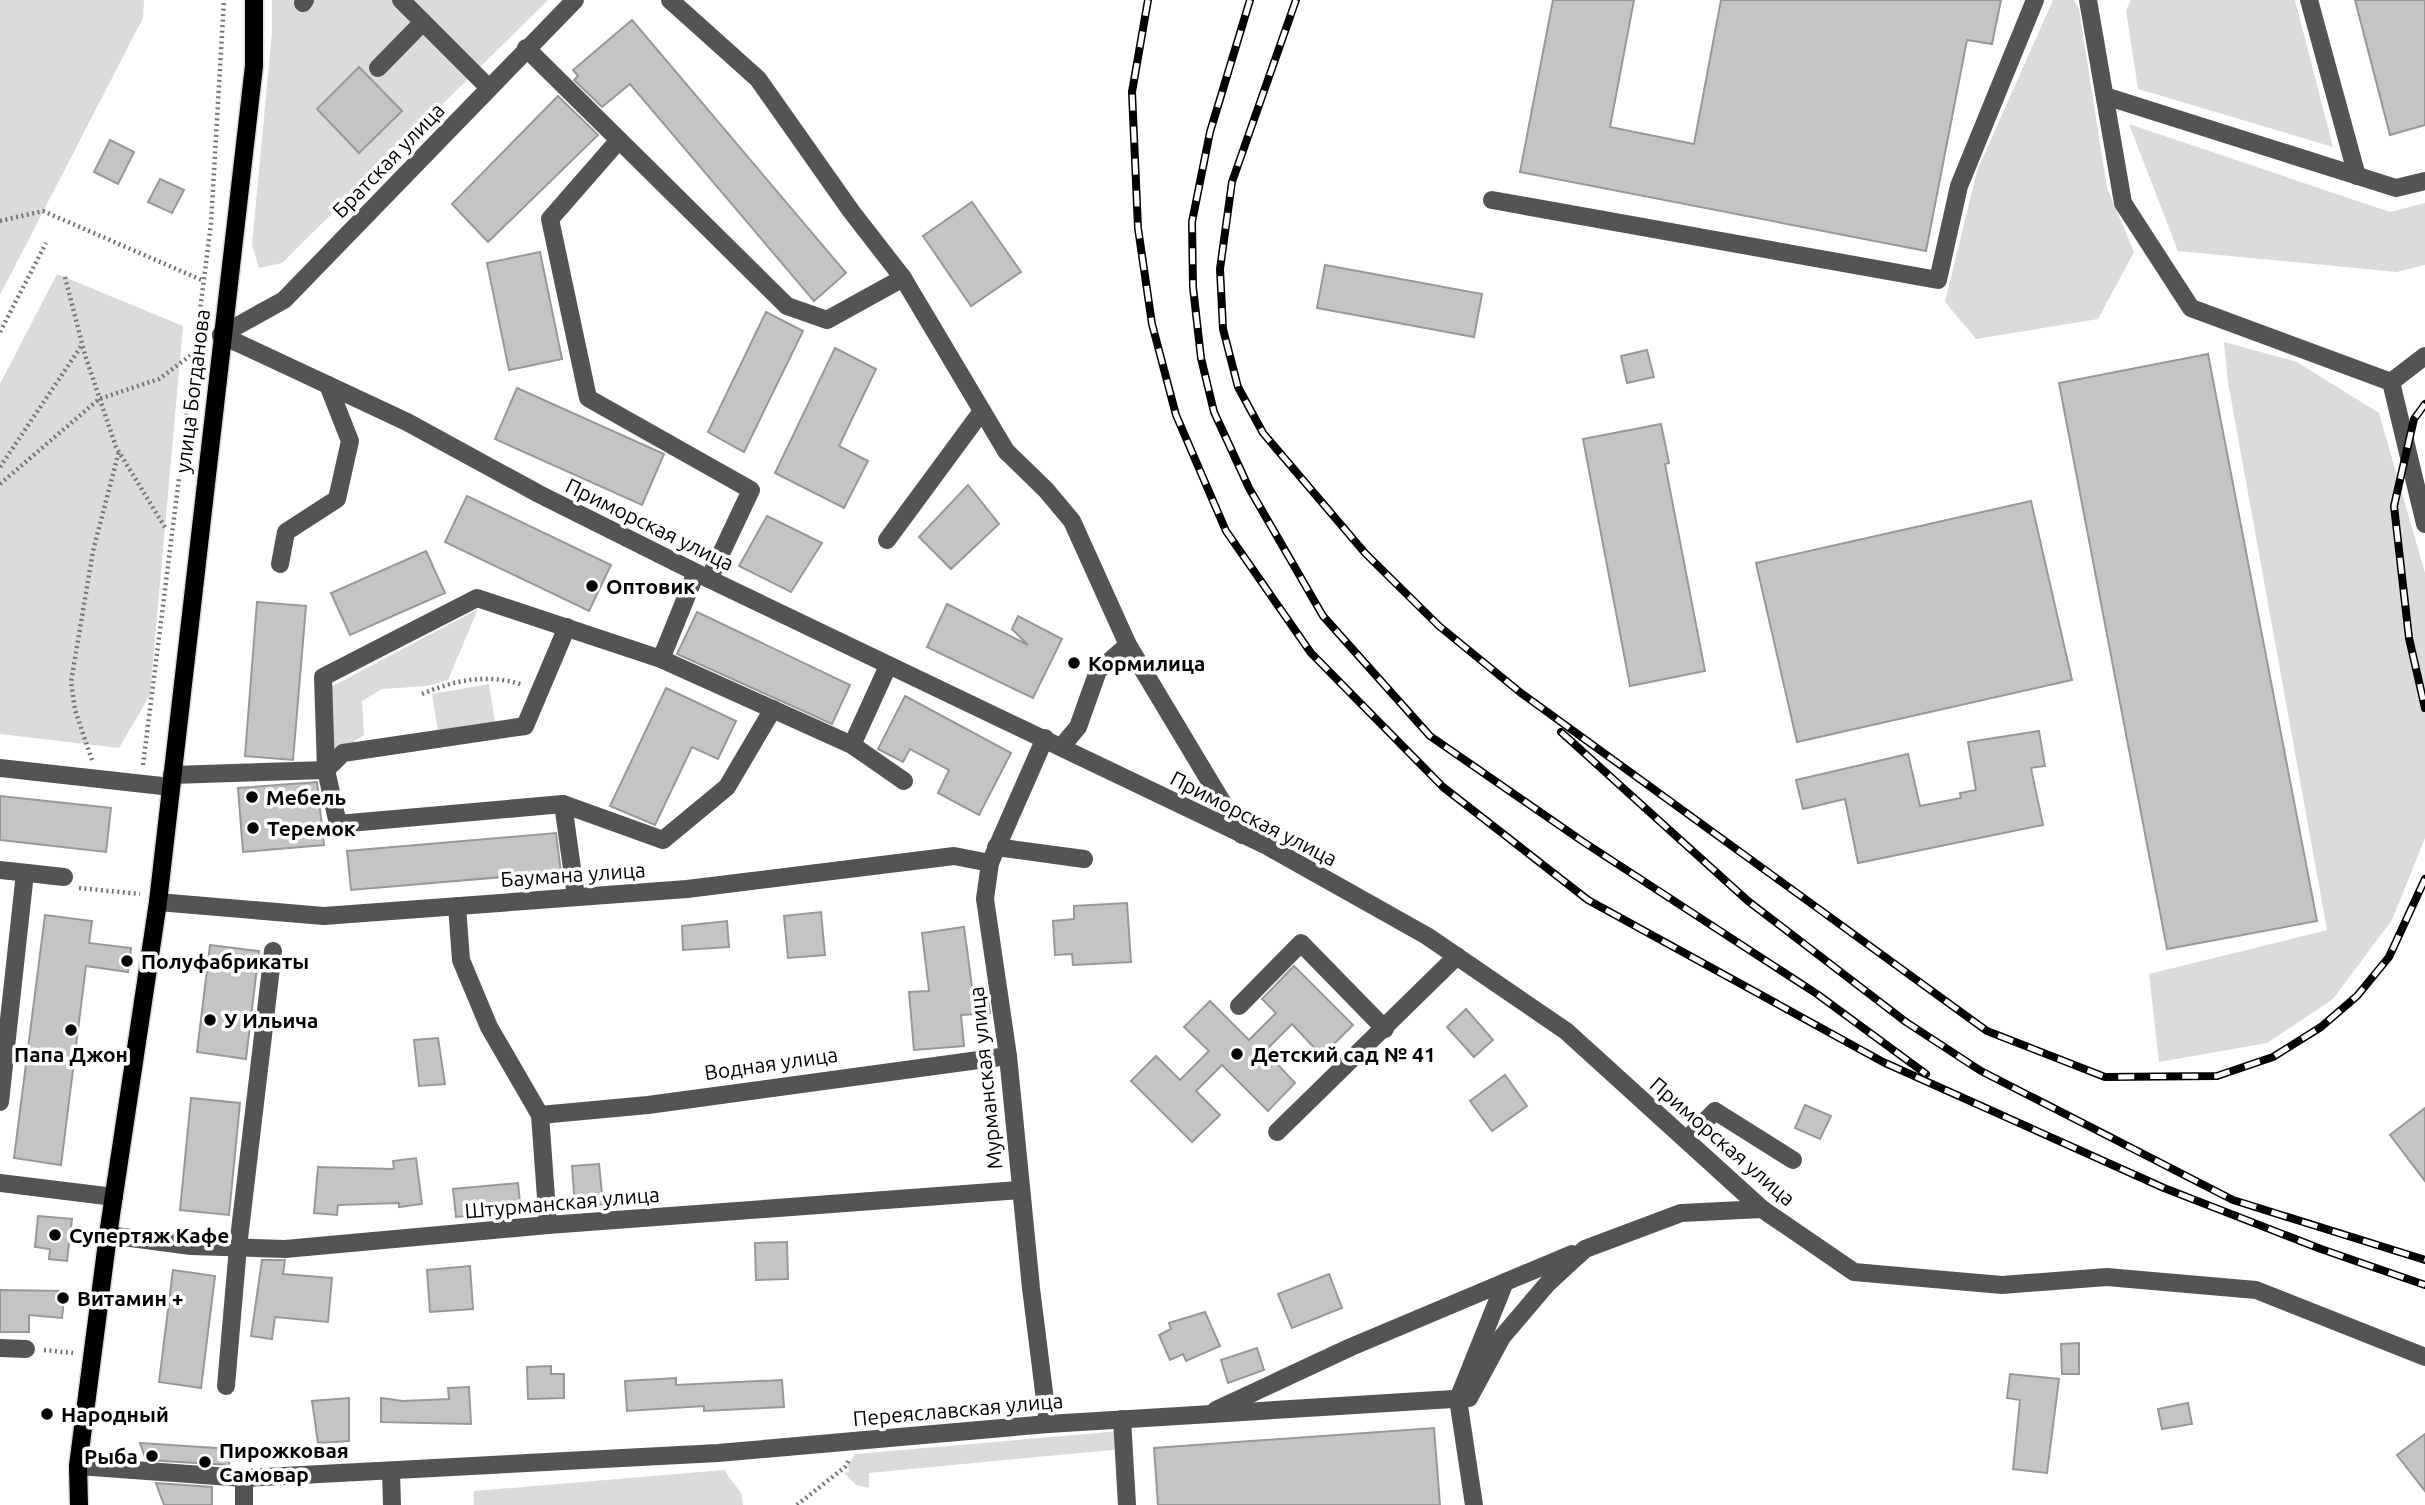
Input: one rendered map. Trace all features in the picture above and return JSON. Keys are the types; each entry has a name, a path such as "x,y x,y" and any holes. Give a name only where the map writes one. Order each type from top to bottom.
{"main road":[{"name":"улица Богданова","path":"79,1505 78,1465 108,1235 158,902 254,66 254,0"}],"street":[{"path":"401,0 489,88"},
{"name":"Братская улица","path":"221,335 284,300 575,0"},
{"path":"670,0 758,79 851,211 903,278 1006,451 1046,490 1072,522 1128,645 1242,835"},
{"path":"1492,200 1938,280 1959,186 2035,0"},
{"path":"2088,0 2123,203 2191,308 2391,382"},
{"path":"2309,0 2357,176"},
{"path":"378,68 423,22"},
{"path":"526,48 787,306 827,320 903,278"},
{"path":"2105,96 2396,188 2425,181"},
{"path":"619,140 550,219 588,398 751,490 703,576 662,659"},
{"name":"Приморская улица","path":"221,335 407,422 538,494 703,576 888,666 1062,746 1118,777 1242,835 1427,936 1566,1031 1762,1209 1854,1272 2002,1285 2107,1277 2256,1290 2425,1357"},
{"path":"2391,382 2425,356"},
{"path":"2391,382 2425,524"},
{"path":"280,564 286,532 337,499 350,441 328,385"},
{"path":"887,540 982,411"},
{"path":"773,709 727,786 663,841 563,804 338,824 326,770 323,677 477,597 662,659 773,709 852,745 904,781"},
{"path":"0,768 99,780 171,781 326,770 343,753 525,726 567,627"},
{"path":"1062,746 1078,727 1098,671 1128,645"},
{"path":"852,745 888,666"},
{"name":"Мурманская улица","path":"1045,738 993,855 985,900 1008,1056 1020,1190 1048,1424"},
{"path":"563,804 576,897"},
{"name":"Баумана улица","path":"158,902 324,916 687,889 954,856 1084,859"},
{"path":"0,870 64,877"},
{"path":"0,1102 6,994 25,873"},
{"path":"457,906 461,960 489,1027 540,1115 548,1225"},
{"path":"1238,1006 1301,943 1385,1029"},
{"path":"226,1386 238,1247 273,951"},
{"path":"1277,1132 1457,956"},
{"name":"Водная улица","path":"540,1115 648,1105 1008,1056"},
{"path":"1686,1140 1715,1111 1793,1160"},
{"path":"0,1184 114,1196"},
{"name":"Штурманская улица","path":"108,1235 191,1246 285,1249 548,1225 1020,1190"},
{"path":"1208,1414 1351,1347 1585,1249 1681,1213 1762,1209"},
{"path":"1458,1399 1469,1398 1502,1338 1548,1283 1585,1249"},
{"path":"1474,1505 1458,1399 1505,1282"},
{"path":"0,1348 26,1349"},
{"name":"Переяславская улица","path":"78,1465 244,1478 391,1471 719,1453 1048,1424 1458,1399"},
{"path":"1122,1419 1126,1505"},
{"path":"391,1471 392,1505"},
{"path":"244,1478 244,1505"}],"path":[{"path":"143,767 211,223 224,0"},
{"path":"0,221 43,211 227,291"},
{"path":"0,332 46,243"},
{"path":"65,277 82,345 119,451 166,529"},
{"path":"0,467 82,345"},
{"path":"0,484 99,399 159,379 195,351"},
{"path":"99,780 75,709 71,682 93,551 119,451"},
{"path":"422,694 462,680 491,677 540,692"},
{"path":"64,877 68,887 141,895"},
{"path":"26,1349 76,1353"},
{"path":"797,1505 845,1467 853,1453"}],"shaded area":[{"path":"0,0 144,0 143,18 0,295"},
{"path":"272,0 548,0 282,263 259,268 252,245 272,32"},
{"path":"2053,0 2074,0 2079,9 2107,188 2134,252 2098,319 1976,339 1945,302 1977,171"},
{"path":"2131,0 2295,0 2333,147 2138,89 2126,10"},
{"path":"2129,124 2390,212 2425,203 2425,265 2397,272 2178,251"},
{"path":"57,274 183,326 150,695 119,748 0,734 0,384"},
{"path":"2224,342 2297,362 2379,413 2425,573 2425,838 2392,920 2333,999 2267,1043 2159,1062 2149,974 2327,930 2228,382"},
{"path":"478,609 448,680 427,686 382,689 362,701 364,735 330,757 329,688"},
{"path":"489,684 495,723 438,732 432,694"},
{"path":"1121,1431 1122,1449 869,1473 869,1488 856,1485 844,1473 849,1472 848,1465 855,1454"},
{"path":"724,1470 741,1493 743,1505 474,1505 474,1491"}],"building":[{"path":"1553,0 1634,0 1610,127 1694,144 1721,0 2001,0 1992,44 1967,40 1926,251 1520,172"},
{"path":"2355,0 2425,0 2425,125 2390,135"},
{"path":"632,20 846,273 814,301 630,84 602,107 574,80 578,76 573,70"},
{"path":"359,67 402,111 359,153 317,109"},
{"path":"558,96 598,135 488,242 452,204"},
{"path":"110,140 134,152 118,184 94,172"},
{"path":"160,179 184,190 172,213 148,202"},
{"path":"972,202 1021,272 971,306 923,236"},
{"path":"540,252 562,359 509,370 487,263"},
{"path":"1325,265 1482,294 1474,337 1317,308"},
{"path":"766,312 803,331 744,452 708,432"},
{"path":"835,348 876,369 839,446 868,461 844,508 775,473"},
{"path":"1647,350 1654,377 1627,383 1621,356"},
{"path":"2208,354 2317,921 2167,949 2059,383"},
{"path":"517,388 664,454 642,505 495,439"},
{"path":"1661,424 1669,463 1665,464 1705,671 1630,686 1583,439"},
{"path":"968,485 999,524 951,569 919,537"},
{"path":"467,496 611,565 589,611 445,542"},
{"path":"2031,501 2072,680 1797,742 1756,563"},
{"path":"767,516 822,543 791,592 739,566"},
{"path":"426,551 445,593 350,635 331,593"},
{"path":"257,602 306,606 293,760 245,756"},
{"path":"947,604 1028,645 1012,629 1018,616 1062,639 1033,698 927,647"},
{"path":"697,612 850,685 832,724 677,654"},
{"path":"666,688 736,721 718,759 692,747 655,825 610,806"},
{"path":"905,696 1011,753 979,815 938,793 949,770 910,749 903,762 878,749"},
{"path":"2039,731 2045,766 2031,768 2043,825 1858,863 1845,799 1803,809 1796,780 1908,754 1920,806 1961,798 1960,793 1976,790 1968,742"},
{"path":"317,782 324,845 243,852 238,788"},
{"path":"0,796 111,808 106,852 0,840"},
{"path":"556,833 561,872 351,890 347,851"},
{"path":"1127,903 1131,962 1073,965 1072,954 1055,955 1053,921 1074,919 1074,906"},
{"path":"821,912 825,955 788,958 784,916"},
{"path":"45,915 92,921 89,943 131,948 128,972 86,966 61,1165 14,1158"},
{"path":"727,921 729,947 683,950 682,926"},
{"path":"964,927 972,987 986,986 990,1013 961,1015 964,1046 914,1050 909,992 929,991 922,933"},
{"path":"210,945 259,951 246,1059 197,1052"},
{"name":"Детский сад № 41","path":"1294,966 1353,1025 1322,1056 1292,1024 1265,1051 1295,1083 1268,1111 1222,1065 1196,1091 1220,1115 1192,1142 1131,1081 1156,1056 1180,1080 1209,1051 1184,1027 1210,1001 1249,1040 1276,1013 1262,999"},
{"path":"1466,1009 1493,1040 1474,1057 1447,1027"},
{"path":"438,1038 445,1084 419,1086 414,1040"},
{"path":"1505,1075 1527,1106 1492,1131 1470,1101"},
{"path":"191,1098 240,1103 229,1215 180,1210"},
{"path":"1805,1105 1831,1116 1820,1139 1795,1128"},
{"path":"2425,1108 2425,1181 2390,1135"},
{"path":"416,1158 422,1204 399,1207 399,1203 338,1205 337,1215 314,1213 318,1167 394,1169 393,1161"},
{"path":"599,1164 603,1204 575,1206 572,1166"},
{"path":"518,1183 521,1212 456,1217 453,1189"},
{"path":"38,1216 72,1219 67,1261 49,1259 50,1249 35,1247"},
{"path":"787,1242 788,1279 756,1280 755,1243"},
{"path":"262,1260 285,1260 283,1274 332,1278 328,1322 275,1317 272,1339 251,1336"},
{"path":"470,1266 473,1309 430,1312 427,1270"},
{"path":"173,1270 215,1276 201,1388 159,1382"},
{"path":"1329,1274 1342,1308 1292,1328 1278,1294"},
{"path":"0,1290 65,1291 62,1318 29,1315 29,1332 0,1332"},
{"path":"1205,1312 1220,1346 1186,1361 1183,1354 1170,1360 1159,1335 1171,1329 1169,1323"},
{"path":"2079,1343 2079,1374 2062,1374 2061,1344"},
{"path":"1257,1348 1264,1370 1228,1383 1221,1360"},
{"path":"551,1366 551,1374 564,1374 564,1398 528,1399 527,1367"},
{"path":"2010,1374 2059,1379 2047,1473 2013,1469 2020,1400 2007,1398"},
{"path":"676,1378 676,1385 782,1380 784,1407 704,1411 704,1406 627,1411 625,1381"},
{"path":"469,1387 471,1424 381,1422 381,1398 403,1401 449,1399 448,1388"},
{"path":"349,1398 349,1441 318,1443 312,1401"},
{"path":"2188,1403 2192,1424 2162,1429 2158,1409"},
{"path":"1434,1428 1440,1505 1158,1505 1154,1448"},
{"path":"2425,1434 2425,1491 2397,1455"},
{"path":"140,1443 231,1449 229,1465 146,1460"},
{"path":"156,1483 212,1487 212,1505 164,1505"}],"railway":[{"path":"1148,0 1132,92 1138,228 1152,324 1176,415 1226,531 1311,653 1443,787 1588,900 1883,1062 2164,1188 2321,1249 2425,1285"},
{"path":"1250,0 1210,132 1192,222 1193,287 1201,358 1214,412 1249,488 1323,616 1430,736 1582,841 1817,994 1926,1074"},
{"path":"1296,0 1232,182 1220,269 1223,329 1238,387 1263,433 1365,553 1439,626 1521,693 1987,1031 2105,1077 2217,1076 2273,1057 2321,1027 2357,996 2389,957 2425,879"},
{"path":"2425,404 2414,419 2394,506 2409,638 2425,708"},
{"path":"1561,732 1748,901 1906,1022 1981,1071 2233,1200 2425,1260"}],"place":[{"name":"Оптовик","path":"592,586"},
{"name":"Кормилица","path":"1074,663"},
{"name":"Мебель","path":"252,797"},
{"name":"Теремок","path":"253,828"},
{"name":"Полуфабрикаты","path":"127,961"},
{"name":"У Ильича","path":"210,1020"},
{"name":"Папа Джон","path":"71,1030"},
{"name":"Детский сад № 41","path":"1237,1054"},
{"name":"Супертяж Кафе","path":"55,1235"},
{"name":"Витамин +","path":"63,1298"},
{"name":"Народный","path":"47,1414"},
{"name":"Рыба","path":"152,1456"},
{"name":"Пирожковая Самовар","path":"205,1462"}]}
